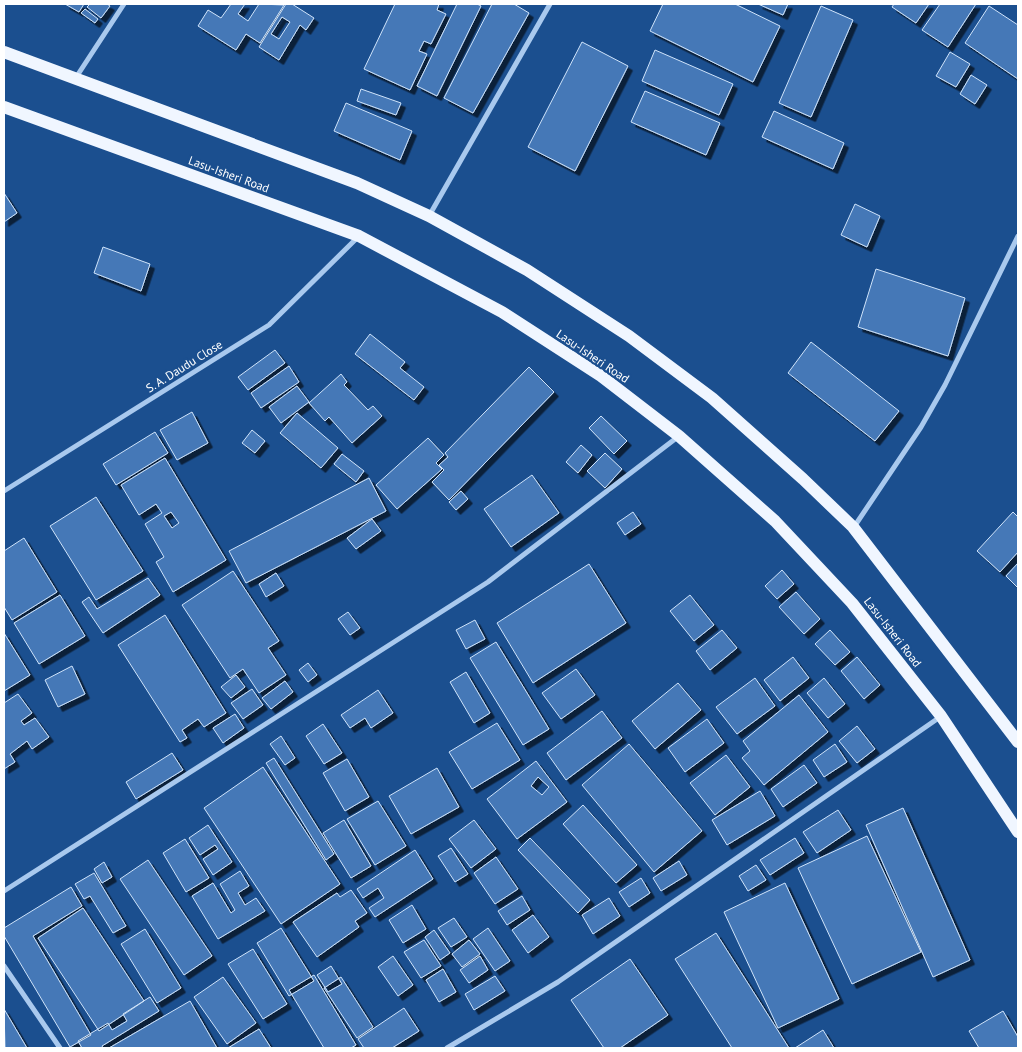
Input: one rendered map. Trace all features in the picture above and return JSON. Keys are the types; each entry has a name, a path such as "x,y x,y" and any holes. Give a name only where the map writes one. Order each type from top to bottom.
{"main road":[{"path":"4,52 357,183 429,216 527,270 629,336 712,398 803,479 853,527 979,688 1018,742"},
{"name":"Lasu-Isheri Road","path":"4,107 359,236 502,312 601,376 679,436 775,521 839,589 941,716 1018,832"}],"street":[{"path":"74,79 124,4"},
{"path":"429,216 550,4"},
{"name":"S. A. Daudu Close","path":"4,491 270,325 359,236"},
{"path":"853,527 921,427 945,386 1018,236"},
{"path":"4,891 488,582 679,436"},
{"path":"447,1048 558,982 941,716"},
{"path":"4,966 60,1048"}],"building":[{"path":"65,4 84,4 79,12"},
{"path":"90,4 107,4 110,6 101,18 87,7"},
{"path":"231,4 245,4 238,14 248,21 259,4 284,5 260,43 246,34 236,50 198,26 208,10 221,18"},
{"path":"286,4 292,4 314,18 306,30 300,25 279,60 259,47","holes":["282,17 290,22 279,39 271,34"]},
{"path":"395,4 439,4 437,10 446,14 431,44 424,41 419,51 427,54 410,90 364,69"},
{"path":"457,4 477,4 481,6 437,96 417,86"},
{"path":"492,4 514,4 529,13 473,113 444,98"},
{"path":"663,4 735,4 780,26 753,82 650,31"},
{"path":"758,4 788,4 783,15"},
{"path":"894,4 929,4 916,23 892,7"},
{"path":"940,4 976,4 948,47 922,30"},
{"path":"821,6 853,20 811,117 779,103"},
{"path":"989,6 1018,25 1018,79 965,43"},
{"path":"85,9 98,19 95,23 81,13"},
{"path":"582,42 628,66 575,171 528,147"},
{"path":"655,50 733,84 719,115 642,81"},
{"path":"950,52 970,64 956,87 936,76"},
{"path":"971,75 987,85 975,104 960,94"},
{"path":"361,89 401,103 396,115 357,101"},
{"path":"645,91 720,123 706,155 631,122"},
{"path":"346,103 412,131 400,160 334,131"},
{"path":"774,111 844,143 833,169 762,137"},
{"path":"4,193 17,213 4,222"},
{"path":"855,204 880,216 867,247 841,235"},
{"path":"103,247 150,264 141,291 94,273"},
{"path":"876,269 965,298 948,356 858,327"},
{"path":"370,334 405,362 400,368 424,387 414,400 355,354"},
{"path":"811,342 899,411 875,441 788,373"},
{"path":"275,350 285,363 248,390 238,377"},
{"path":"289,366 299,382 261,408 251,393"},
{"path":"529,367 554,392 449,500 432,482 444,470 439,465 448,457 445,453"},
{"path":"341,374 347,382 344,385 368,410 373,406 382,416 352,443 329,417 325,421 309,403"},
{"path":"297,386 309,402 281,423 269,407"},
{"path":"192,412 208,443 177,460 160,430"},
{"path":"297,413 338,448 321,468 280,433"},
{"path":"601,416 627,441 614,454 589,428"},
{"path":"252,430 265,441 255,453 242,443"},
{"path":"155,432 168,453 116,485 103,464"},
{"path":"428,438 444,455 436,463 442,469 397,509 376,485"},
{"path":"581,445 592,455 578,473 566,462"},
{"path":"605,453 622,469 605,488 587,471"},
{"path":"342,454 364,471 356,482 334,464"},
{"path":"165,458 226,560 173,592 156,562 164,557 145,524 162,513 156,504 139,515 121,485","holes":["171,512 179,523 172,528 164,516"]},
{"path":"532,475 559,513 511,547 484,509"},
{"path":"369,478 386,511 246,583 229,551"},
{"path":"461,491 468,499 456,510 449,502"},
{"path":"96,497 143,571 96,600 50,526"},
{"path":"633,512 641,524 625,535 617,523"},
{"path":"1013,512 1018,517 1018,552 1000,572 977,551"},
{"path":"372,519 381,531 356,549 347,538"},
{"path":"24,538 57,592 12,620 4,607 4,551"},
{"path":"1018,563 1018,588 1006,576"},
{"path":"589,564 626,623 533,683 497,623"},
{"path":"782,570 794,584 777,599 765,586"},
{"path":"233,571 279,641 268,648 286,675 259,693 243,669 230,678 182,605"},
{"path":"276,573 284,586 266,597 259,584"},
{"path":"148,578 160,595 103,633 82,602 89,597 97,609"},
{"path":"796,592 820,619 804,634 779,607"},
{"path":"60,595 85,636 39,664 14,623"},
{"path":"690,595 714,625 694,641 670,611"},
{"path":"348,612 360,628 350,635 338,619"},
{"path":"165,615 226,713 204,727 198,719 182,730 187,738 180,742 118,645"},
{"path":"475,620 485,639 466,649 456,630"},
{"path":"722,630 737,648 710,670 696,651"},
{"path":"830,630 850,652 835,665 815,644"},
{"path":"4,633 30,675 4,691"},
{"path":"496,642 549,729 523,745 470,658"},
{"path":"793,657 809,678 780,701 764,680"},
{"path":"857,657 880,685 864,699 841,671"},
{"path":"308,663 317,675 308,682 299,670"},
{"path":"72,666 85,694 58,707 45,680"},
{"path":"576,669 595,695 561,719 542,693"},
{"path":"466,672 490,713 474,723 450,682"},
{"path":"236,675 245,687 231,698 221,687"},
{"path":"755,678 775,706 737,734 716,707"},
{"path":"824,678 845,704 828,718 807,693"},
{"path":"285,681 293,692 271,709 262,698"},
{"path":"678,683 701,710 655,749 632,721"},
{"path":"252,689 263,705 243,719 231,703"},
{"path":"378,690 393,713 371,728 365,718 350,728 341,715"},
{"path":"18,694 32,713 21,721 24,725 35,718 49,737 32,749 27,741 10,754 15,762 4,769 4,703"},
{"path":"799,695 828,732 764,785 742,758 750,751 743,741"},
{"path":"602,711 622,738 566,780 547,753"},
{"path":"235,714 244,728 223,743 213,728"},
{"path":"707,719 724,743 685,772 668,748"},
{"path":"497,723 520,760 472,789 449,752"},
{"path":"323,724 342,753 324,764 306,736"},
{"path":"857,726 875,749 857,763 839,741"},
{"path":"281,736 295,758 285,765 270,744"},
{"path":"629,744 702,831 654,872 582,785"},
{"path":"835,744 847,762 824,777 813,760"},
{"path":"172,753 183,770 136,799 126,782"},
{"path":"726,755 750,787 715,815 690,783"},
{"path":"274,758 334,854 326,860 266,763"},
{"path":"347,759 369,797 345,811 323,773"},
{"path":"536,761 567,802 517,839 487,799","holes":["538,777 549,787 542,795 531,786"]},
{"path":"804,765 817,783 783,807 771,789"},
{"path":"263,767 340,884 281,924 204,808"},
{"path":"437,768 459,807 411,834 389,796"},
{"path":"760,791 775,816 727,845 712,820"},
{"path":"378,801 406,846 375,865 347,819"},
{"path":"583,805 637,865 616,883 563,824"},
{"path":"903,808 970,960 933,977 866,825"},
{"path":"838,810 851,830 817,853 803,832"},
{"path":"344,820 371,866 351,878 323,833"},
{"path":"474,820 496,849 471,868 449,839"},
{"path":"208,825 232,862 213,875 203,859 218,849 215,845 200,855 189,838"},
{"path":"867,836 921,952 852,984 798,868"},
{"path":"530,838 590,900 578,913 518,850"},
{"path":"795,838 804,853 770,875 760,860"},
{"path":"185,839 209,878 186,892 163,853"},
{"path":"451,848 468,874 455,882 438,856"},
{"path":"415,850 433,879 375,917 369,908 384,898 378,888 363,898 357,889"},
{"path":"496,857 518,889 495,904 474,873"},
{"path":"148,860 212,956 184,975 120,879"},
{"path":"679,861 687,875 661,891 653,878"},
{"path":"104,862 112,877 102,883 94,869"},
{"path":"756,865 766,880 748,891 739,876"},
{"path":"240,871 249,886 238,893 245,905 256,898 265,911 218,939 192,896 213,883 231,913 235,910 220,884"},
{"path":"94,873 126,926 113,933 90,896 84,899 75,884"},
{"path":"641,878 650,893 629,907 619,892"},
{"path":"785,883 839,999 778,1028 724,912"},
{"path":"71,887 82,906 33,936 91,1035 70,1047 4,936 4,928"},
{"path":"351,890 367,913 355,921 359,927 317,957 293,922 337,893 340,897"},
{"path":"522,896 530,910 507,925 498,911"},
{"path":"609,898 620,916 593,934 582,915"},
{"path":"412,905 426,929 403,943 389,920"},
{"path":"83,908 144,1001 99,1031 38,938"},
{"path":"533,915 549,937 528,953 512,930"},
{"path":"454,918 467,937 451,947 438,928"},
{"path":"281,928 314,981 289,996 257,943"},
{"path":"488,928 510,961 495,971 473,939"},
{"path":"145,929 181,988 157,1003 121,944"},
{"path":"434,930 450,953 440,960 425,937"},
{"path":"716,933 789,1048 732,1048 675,959"},
{"path":"424,940 441,966 421,978 404,952"},
{"path":"469,940 480,954 462,967 452,954"},
{"path":"253,949 287,1004 263,1019 228,964"},
{"path":"393,956 413,985 398,996 378,967"},
{"path":"480,956 488,970 469,983 460,970"},
{"path":"630,959 668,1015 620,1048 604,1048 571,1000"},
{"path":"331,966 342,984 328,992 317,975"},
{"path":"443,969 456,992 439,1002 426,980"},
{"path":"314,975 356,1045 351,1048 324,1048 289,990"},
{"path":"495,976 505,991 474,1010 465,994"},
{"path":"223,977 256,1023 227,1044 194,997"},
{"path":"341,977 373,1027 357,1038 324,988"},
{"path":"150,997 159,1011 102,1046 103,1048 82,1048 78,1041 108,1023 112,1030 127,1021 123,1014"},
{"path":"190,1001 217,1048 109,1048"},
{"path":"404,1008 419,1031 392,1048 364,1048 358,1039"},
{"path":"4,1009 27,1048 5,1048"},
{"path":"1003,1011 1018,1037 1018,1048 979,1048 969,1031"},
{"path":"259,1029 271,1048 228,1048"},
{"path":"823,1030 834,1048 795,1048"}]}
